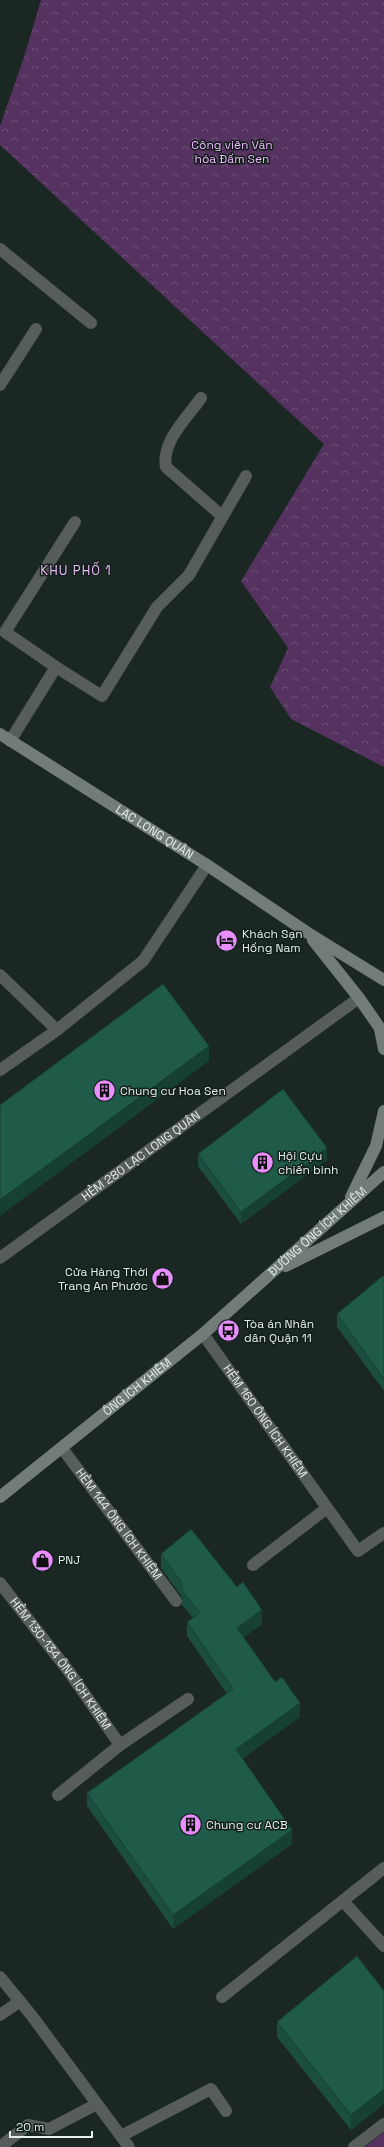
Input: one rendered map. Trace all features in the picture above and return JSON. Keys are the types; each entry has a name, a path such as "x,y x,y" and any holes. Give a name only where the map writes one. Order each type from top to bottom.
{"main road":[{"name":"LẠC LONG QUÂN","path":"5,738 207,865 308,933 384,980"},
{"path":"308,933 360,998 382,1031 384,1049"},
{"path":"350,1200 376,1146 384,1111"},
{"name":"ĐƯỜNG ÔNG ÍCH KHIÊM","path":"272,1272 350,1200 384,1172"},
{"name":"ĐƯỜNG ÔNG ÍCH KHIÊM","path":"272,1272 384,1217"},
{"name":"ÔNG ÍCH KHIÊM","path":"0,1497 203,1334 272,1272"}],"street":[{"path":"0,249 91,323"},
{"path":"1,382 36,329"},
{"path":"202,398 168,445 164,458 166,467 222,516"},
{"path":"75,522 2,631 102,696 157,607 189,575 246,476"},
{"path":"5,738 56,667"},
{"path":"0,1070 57,1030 143,961 207,865"},
{"path":"0,975 57,1030"},
{"name":"HẺM 280 LẠC LONG QUÂN","path":"0,1258 360,998"},
{"name":"HẺM 160 ÔNG ÍCH KHIÊM","path":"203,1334 358,1551 384,1533"},
{"name":"HẺM 144 ÔNG ÍCH KHIÊM","path":"62,1448 176,1601"},
{"path":"253,1564 327,1508"},
{"name":"HẺM 130-134 ÔNG ÍCH KHIÊM","path":"0,1583 70,1673 120,1745"},
{"path":"58,1795 120,1745 188,1699"},
{"path":"222,1997 384,1868"},
{"path":"343,1901 384,1946"},
{"path":"0,1977 20,2001 129,2147"},
{"path":"0,2015 20,2001"},
{"path":"121,2136 211,2089 226,2112"},
{"path":"0,2147 28,2125 49,2129 97,2104"},
{"path":"354,2147 384,2124"}],"green space":[{"name":"Công viên Văn hóa Đầm Sen","path":"41,0 384,0 384,767 291,719 270,687 288,648 241,581 324,444 0,145 0,126 24,57"},
{"path":"384,2132 384,2147 365,2147"}],"building":[{"name":"Chung cư Hoa Sen","path":"163,984 209,1046 0,1200 0,1105"},
{"name":"Hội Cựu chiến binh","path":"283,1089 327,1148 241,1212 198,1154"},
{"path":"384,1275 384,1379 337,1314"},
{"path":"191,1529 237,1587 243,1582 262,1610 237,1628 275,1682 282,1677 300,1703 236,1749 292,1830 173,1915 87,1793 233,1689 187,1622 200,1613 182,1591 182,1583 161,1554"},
{"path":"357,1956 384,1991 384,2089 351,2115 277,2022"}],"place":[{"name":"Khách Sạn Hồng Nam","path":"226,941"},
{"name":"Chung cư Hoa Sen","path":"104,1091"},
{"name":"Hội Cựu chiến binh","path":"262,1163"},
{"name":"Cửa Hàng Thời Trang An Phước","path":"163,1279"},
{"name":"Tòa án Nhân dân Quận 11","path":"229,1331"},
{"name":"PNJ","path":"42,1560"},
{"name":"Chung cư ACB","path":"190,1825"}],"district":[{"name":"KHU PHỐ 1","path":"76,570"}]}
